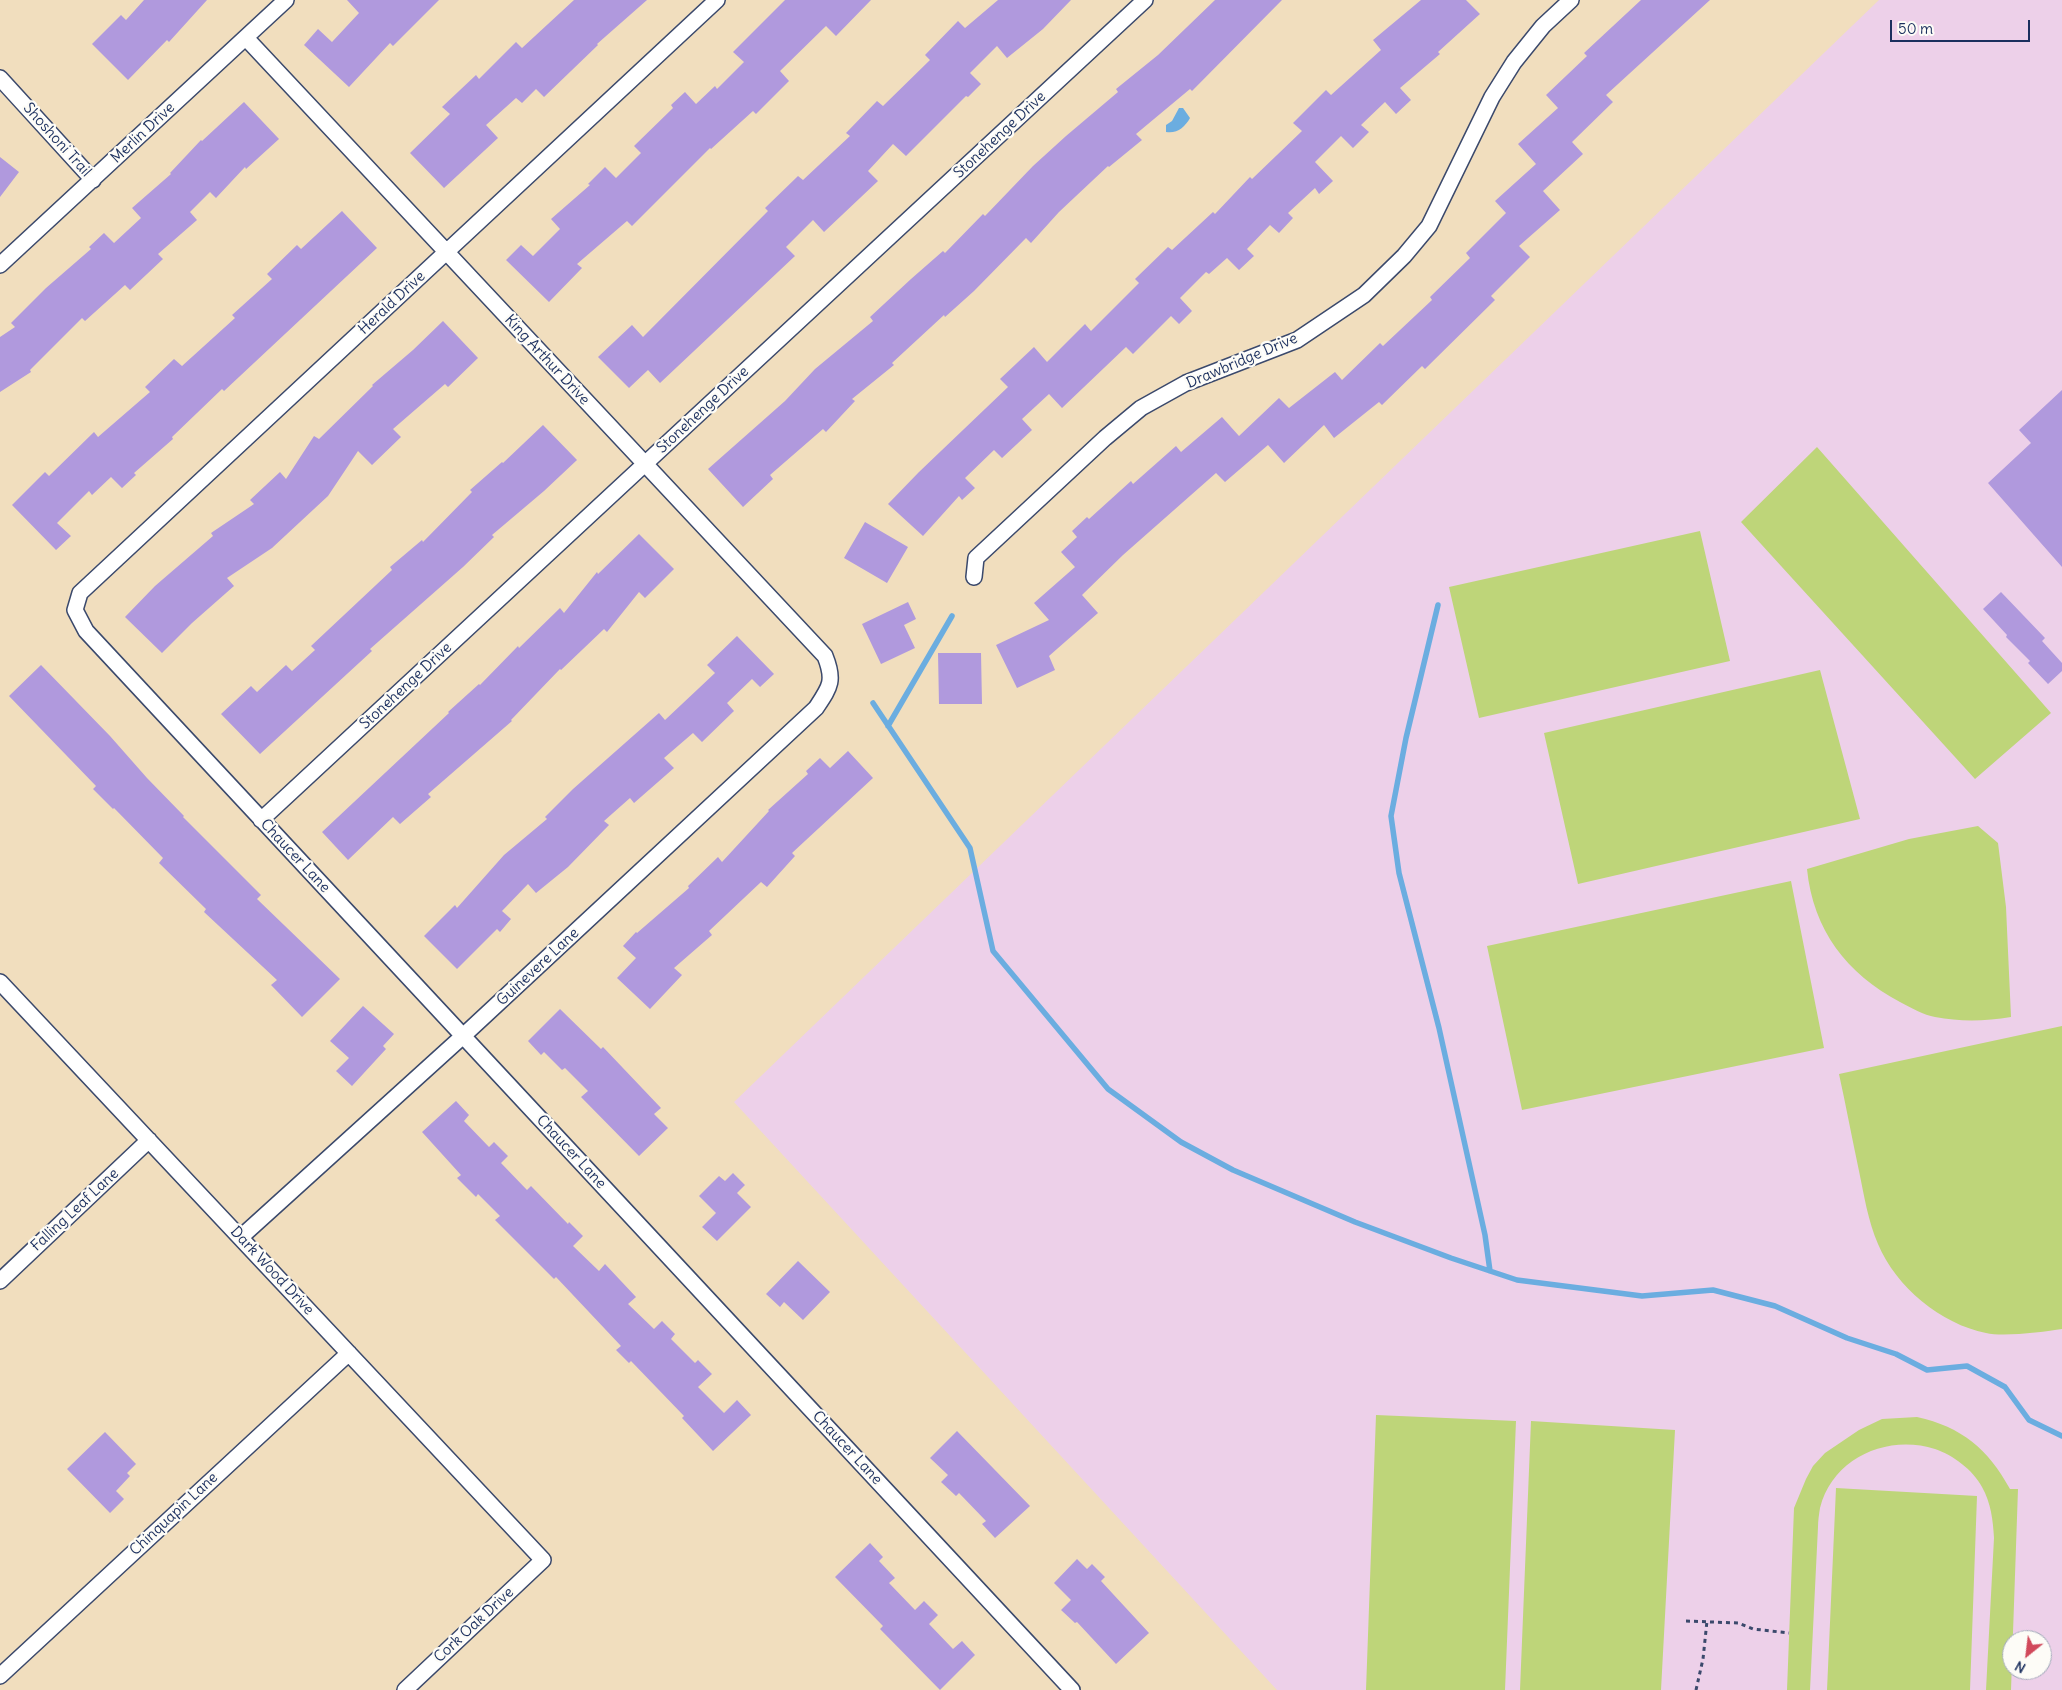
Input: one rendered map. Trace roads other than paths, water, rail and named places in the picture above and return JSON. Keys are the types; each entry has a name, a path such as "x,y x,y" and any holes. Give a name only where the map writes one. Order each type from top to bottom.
{"street":[{"name":"Merlin Drive","path":"0,265 286,0"},
{"name":"Herald Drive","path":"75,610 80,593 717,0"},
{"name":"Stonehenge Drive","path":"261,820 1145,0"},
{"name":"Drawbridge Drive","path":"974,578 976,558 1105,438 1141,408 1186,383 1297,340 1364,295 1404,256 1429,226 1492,96 1514,62 1543,26 1571,0"},
{"name":"King Arthur Drive","path":"246,38 825,656 831,672 828,690"},
{"name":"Shoshoni Trail","path":"0,78 93,180"},
{"name":"Chaucer Lane","path":"75,610 86,631 1072,1690"},
{"name":"Guinevere Lane","path":"241,1237 463,1036 816,708 828,690"},
{"name":"Dark Wood Drive","path":"0,982 543,1560"},
{"name":"Falling Leaf Lane","path":"0,1281 149,1140"},
{"name":"Chinquapin Lane","path":"0,1676 349,1353"},
{"name":"Cork Oak Drive","path":"405,1690 543,1560"}],"water":[{"path":"1179,108 1183,108 1190,118 1180,129 1174,132 1166,132 1166,125 1172,121"}],"waterway":[{"path":"1438,605 1406,738 1391,816 1399,873 1439,1028 1485,1235 1490,1271"},
{"path":"888,726 952,616"},
{"path":"873,703 970,848 993,951 1108,1089 1181,1142 1233,1170 1355,1222 1451,1258 1517,1280 1642,1296 1713,1290 1775,1306 1847,1338 1896,1354 1927,1370 1967,1366 2005,1387 2029,1420 2062,1436"}]}
